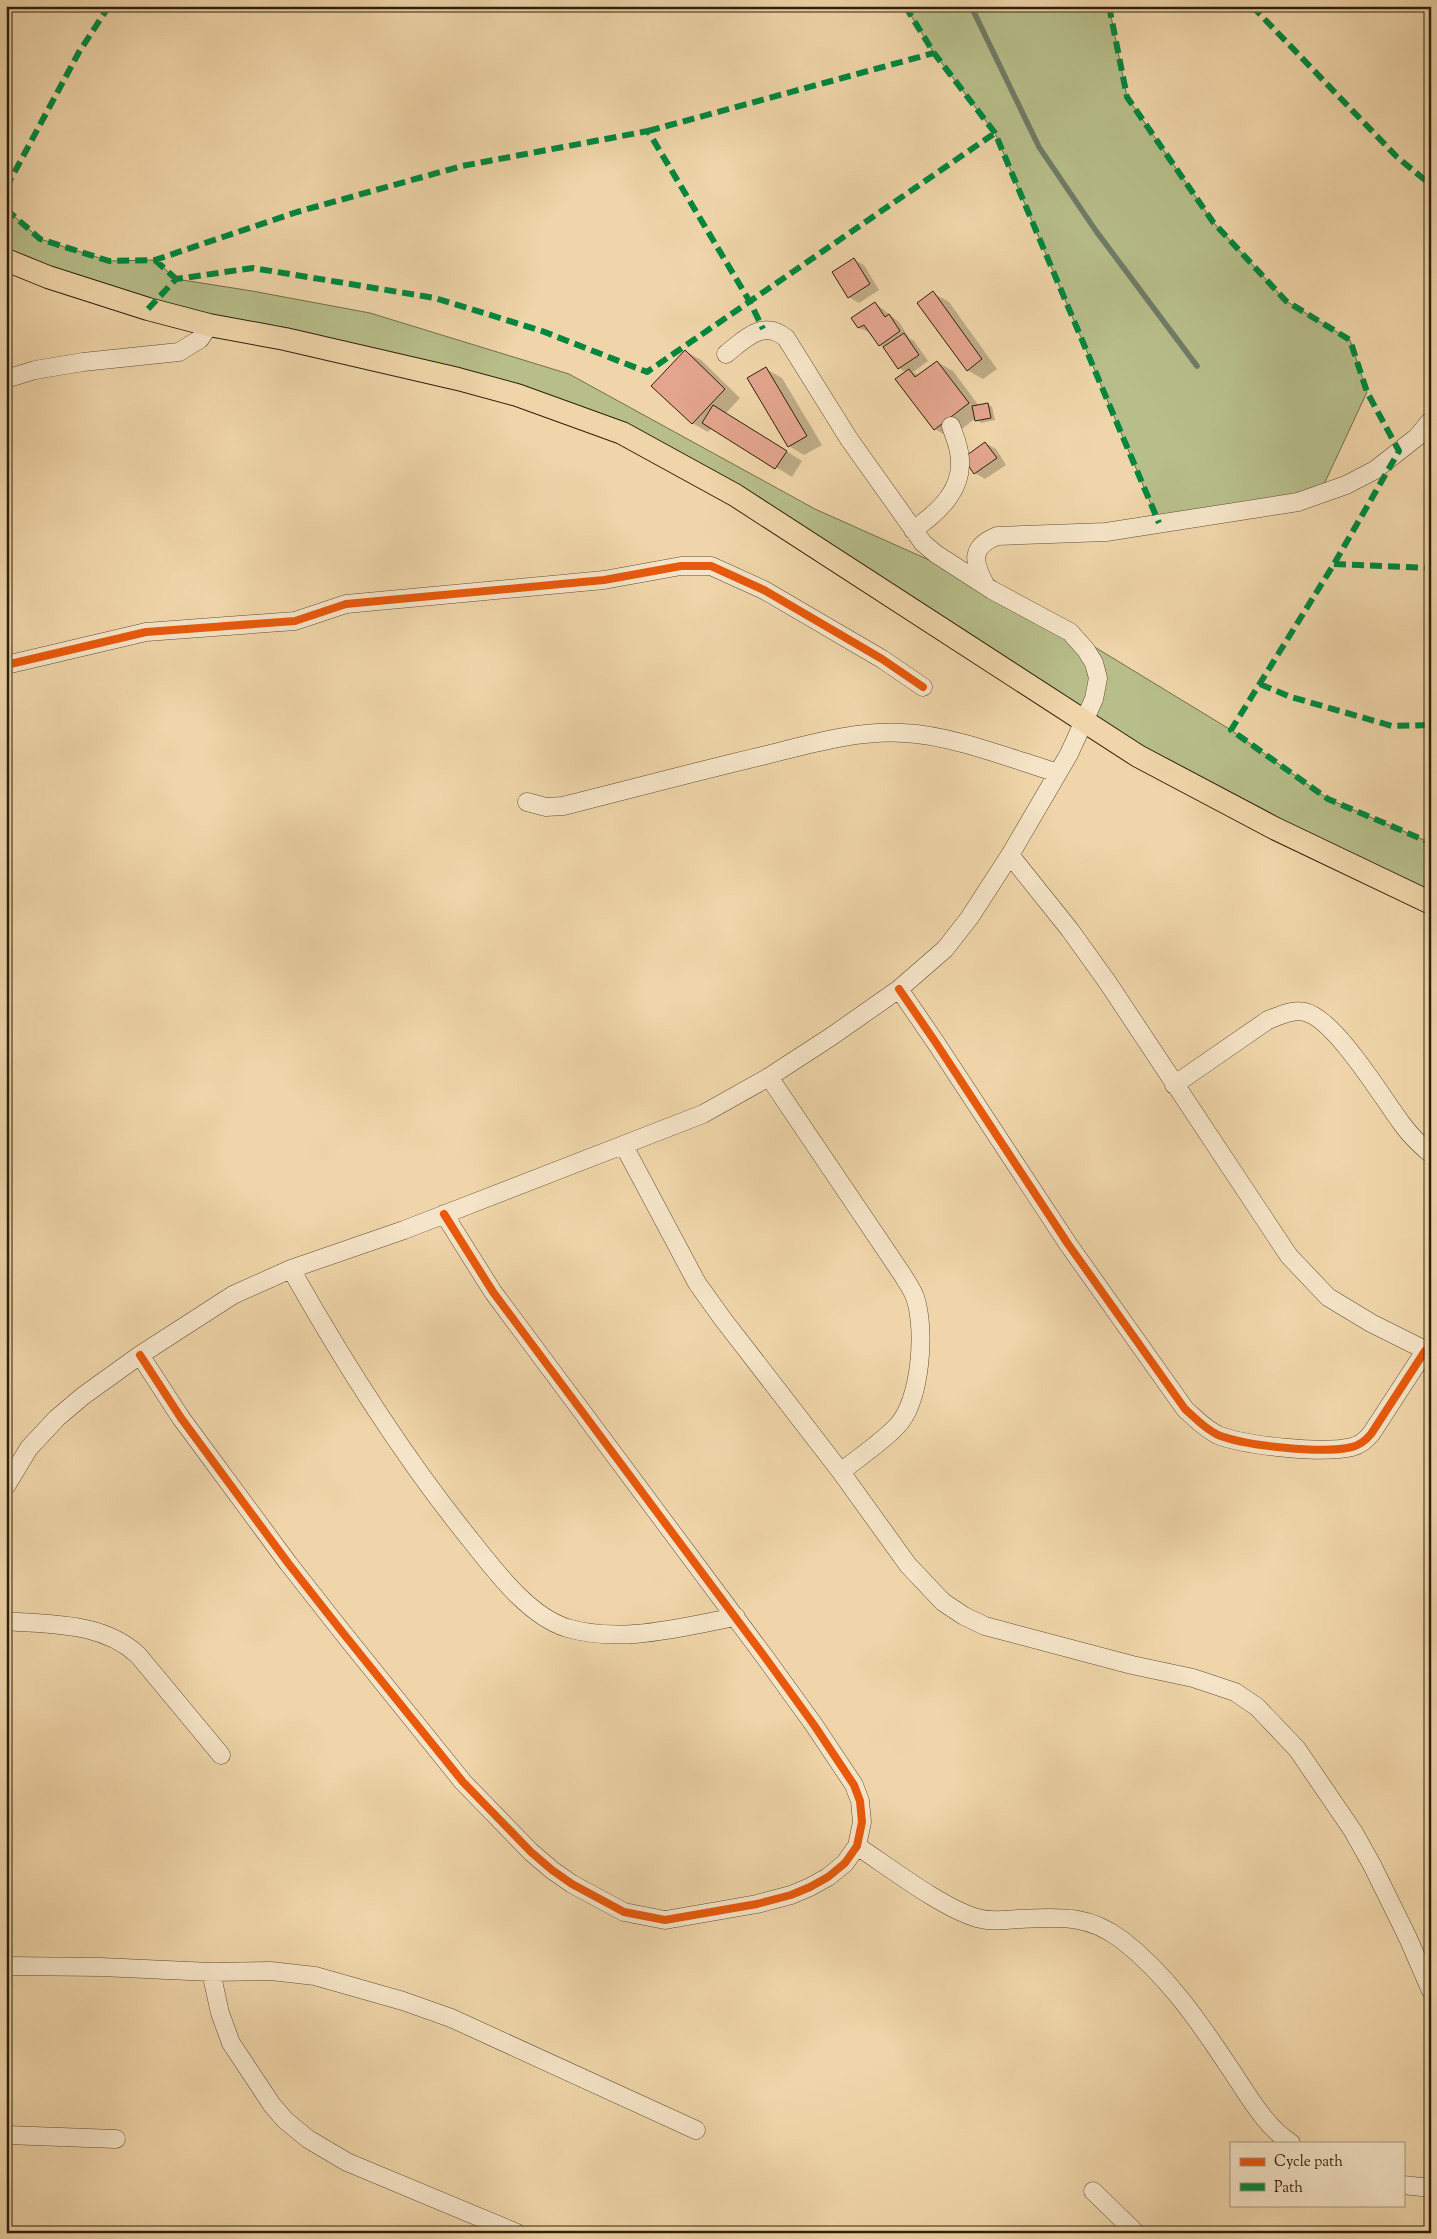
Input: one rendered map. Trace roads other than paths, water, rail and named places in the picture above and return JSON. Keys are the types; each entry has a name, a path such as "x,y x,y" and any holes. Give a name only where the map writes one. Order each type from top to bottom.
{"main road":[{"path":"6,260 66,283 148,309 209,325 285,339 517,394 622,432 735,496 1138,756 1274,828 1431,903"}],"street":[{"path":"6,379 35,370 83,362 179,352 200,339 209,325"},
{"path":"6,1486 30,1448 57,1418 83,1396 140,1355 233,1295 291,1269 444,1214 703,1114 769,1077 899,989 931,962 958,934 1010,855 1085,723 1094,699 1098,678 1094,663 1086,650 1070,632 1010,600 923,544 848,439 786,338 778,332 763,329 746,338 726,354"},
{"path":"986,585 976,565 976,557 979,548 986,541 997,536 1106,532 1298,502 1346,485 1375,470 1417,437 1431,420"},
{"path":"912,530 931,517 947,502 958,477 959,452 951,426"},
{"path":"6,665 146,632 295,621 346,604 495,588 604,580 682,566 711,566 764,590 882,659 923,688"},
{"path":"527,802 546,806 563,806 812,744 874,734 904,733 937,738 978,748 1058,773"},
{"path":"899,989 1068,1244 1184,1409 1203,1426 1218,1434 1256,1445 1318,1449 1352,1447 1360,1444 1371,1434 1428,1352 1354,1314 1328,1297 1289,1256 1081,945 1010,855"},
{"path":"1174,1084 1268,1020 1285,1013 1305,1012 1323,1020 1340,1038 1403,1126 1431,1154"},
{"path":"769,1077 902,1274 915,1297 919,1312 918,1373 906,1414 898,1425 841,1472"},
{"path":"624,1146 697,1283 841,1472 908,1565 943,1602 964,1616 985,1626 1015,1636 1214,1684 1235,1692 1257,1707 1297,1749 1353,1831 1408,1938 1431,1991"},
{"path":"140,1355 181,1418 288,1563 373,1670 463,1782 530,1852 552,1870 572,1884 624,1912 665,1920 704,1914 791,1895 828,1877 845,1863 857,1846 861,1832 862,1816 860,1801 854,1785 814,1725 736,1617 493,1292 444,1214"},
{"path":"291,1269 330,1337 410,1462 488,1562 528,1606 550,1621 566,1628 587,1633 654,1633 736,1617"},
{"path":"6,1621 96,1630 126,1644 138,1655 221,1755"},
{"path":"857,1846 935,1897 969,1916 995,1921 1061,1916 1077,1918 1108,1931 1122,1940 1161,1978 1195,2016 1260,2112 1272,2127 1290,2142"},
{"path":"6,1966 100,1967 210,1972 271,1971 315,1976 403,2001 451,2018 696,2130"},
{"path":"210,1972 220,2013 231,2043 272,2105 285,2120 308,2138 347,2162 517,2233"},
{"path":"6,2135 116,2139"},
{"path":"1404,2185 1431,2188"},
{"path":"1093,2191 1136,2233"}],"waterway":[{"path":"971,6 1039,147 1096,231 1197,366"}]}
